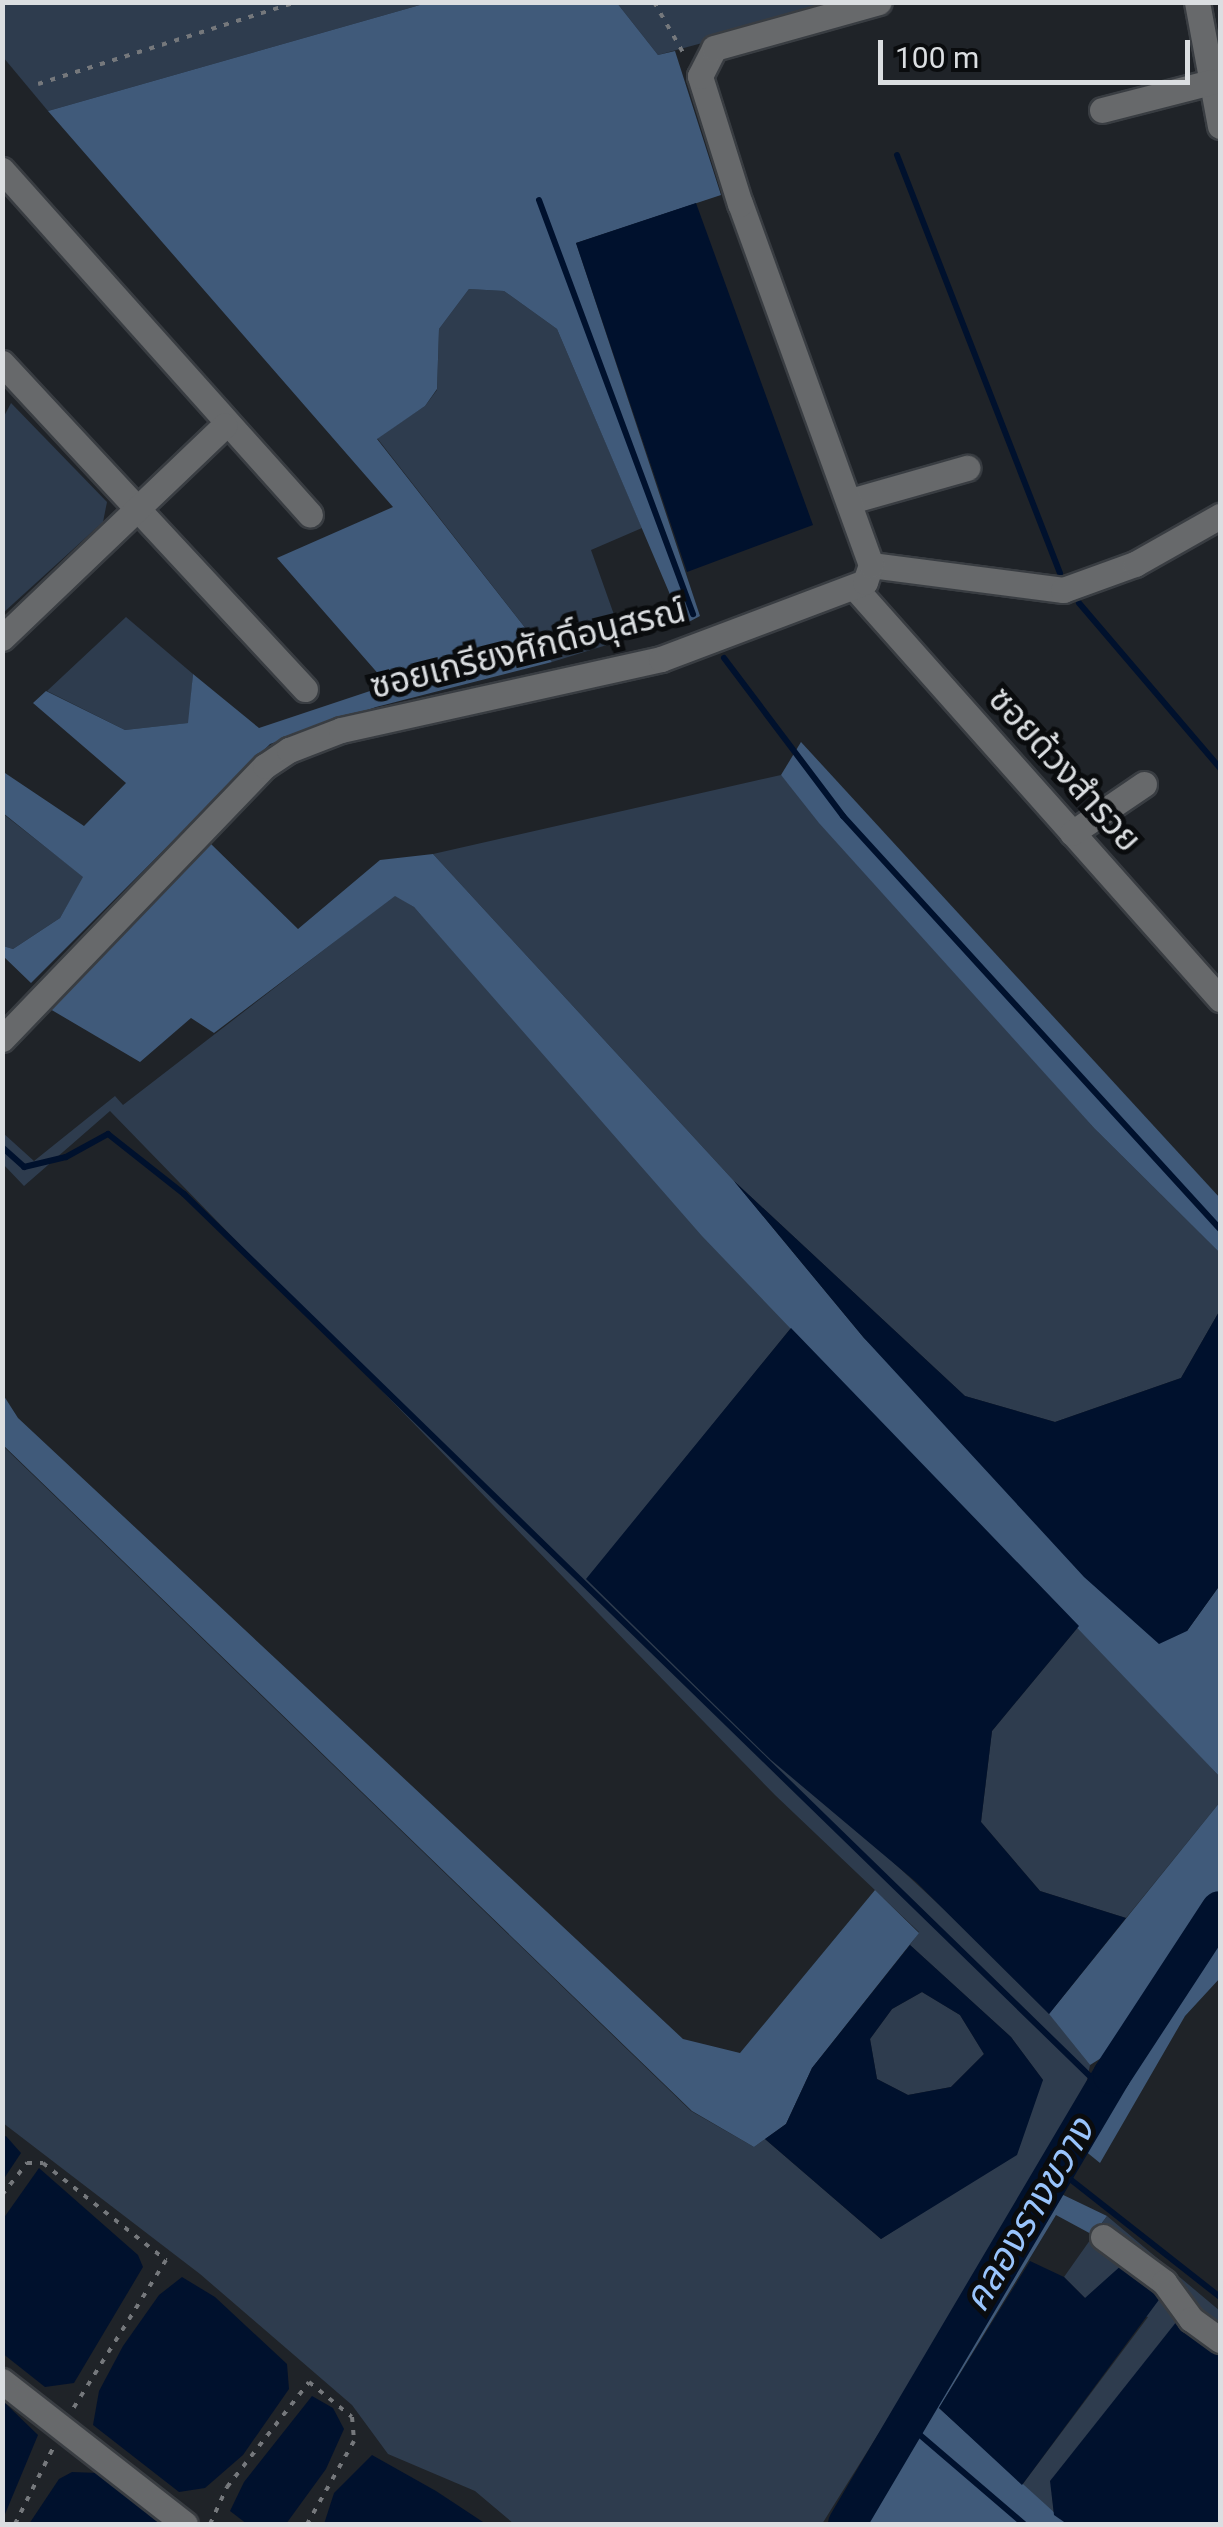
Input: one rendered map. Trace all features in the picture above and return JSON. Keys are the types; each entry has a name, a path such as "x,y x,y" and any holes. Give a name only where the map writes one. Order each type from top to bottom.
{"street":[{"path":"872,565 740,204 700,76 714,48 879,2"},
{"path":"1197,2 1220,126"},
{"path":"1102,110 1211,82"},
{"path":"2,170 310,516"},
{"path":"2,364 306,689"},
{"path":"2,638 138,513 225,425"},
{"path":"850,501 967,468"},
{"path":"872,565 1063,590 1135,564 1220,516"},
{"path":"854,588 872,565"},
{"name":"ซอยด้วงสำรวย","path":"854,588 1220,999"},
{"name":"ซอยเกรียงศักดิ์อนุสรณ์","path":"2,1039 264,766 289,750 341,730 662,658 854,588"},
{"path":"1072,833 1144,784"},
{"path":"1102,2237 1164,2282 1190,2319 1220,2340"},
{"path":"2,2381 186,2524"}],"path":[{"path":"38,84 296,2"},
{"path":"654,2 669,37 700,76"},
{"path":"2,2195 27,2163 42,2163 166,2260 91,2374 15,2524"},
{"path":"210,2524 228,2486 309,2382 352,2417 354,2441 306,2524"}],"shaded area":[{"path":"2,3 427,3 48,111 3,57"},
{"path":"427,3 617,3 658,55 675,51 721,195 576,243 700,616 683,625 557,329 504,291 469,289 439,329 437,389 425,406 377,439 552,662 376,707 270,744 31,983 3,956 3,946 13,949 60,918 83,877 3,813 2,771 84,826 126,783 33,703 46,691 125,730 188,723 193,674 259,728 388,685 277,558 393,507 48,111"},
{"path":"617,3 850,3 658,55"},
{"path":"696,203 813,525 687,572 576,243"},
{"path":"469,289 504,291 557,329 642,528 591,550 623,640 552,662 377,438 425,406 437,390 439,329"},
{"path":"11,403 107,502 103,522 3,613 2,420"},
{"path":"126,617 193,674 189,723 125,730 47,691"},
{"path":"801,742 1220,1198 1220,1253 1094,1128 819,823 781,775"},
{"path":"781,775 1094,1128 1220,1253 1220,1310 1181,1378 1055,1422 965,1396 734,1181 433,854"},
{"path":"2,813 84,877 60,918 13,949 3,946"},
{"path":"211,844 298,929 380,860 433,854 734,1181 864,1338 1187,1631 1220,1585 1220,1777 702,1236 414,907 395,896 214,1033 191,1018 140,1062 50,1009"},
{"path":"395,895 414,907 791,1328 587,1579 1027,1986 1090,2065 1081,2110 822,2524 514,2524 475,2491 388,2454 352,2405 200,2274 3,2123 2,1445 691,2111 754,2147 765,2139 881,2239 982,2173 1043,2080 1011,2037 910,1945 919,1932 775,1795 110,1111 24,1186 3,1164 3,1133 34,1161 115,1096 123,1105"},
{"path":"734,1181 965,1396 1055,1422 1181,1378 1220,1310 1220,1585 1187,1631 1159,1644 1084,1577 864,1338"},
{"path":"791,1328 1079,1626 992,1731 981,1822 1040,1891 1126,1918 1049,2014 916,1882 771,1760 586,1579"},
{"path":"2,1393 18,1418 683,2039 740,2053 875,1890 919,1933 812,2068 786,2124 754,2147 692,2111 3,1445"},
{"path":"1079,1626 1220,1777 1220,1802 1126,1918 1040,1891 981,1822 992,1731"},
{"path":"1220,1802 1220,1893 1114,2050 1090,2065 1049,2014"},
{"path":"1220,1941 1220,1978 1185,2016 1100,2163 1084,2150 1143,2048"},
{"path":"910,1945 1011,2037 1043,2080 1017,2155 881,2239 765,2139 786,2124 812,2068","holes":["922,1992 960,2015 984,2054 951,2087 908,2095 877,2079 870,2039 892,2009"]},
{"path":"922,1992 960,2015 984,2054 951,2087 908,2095 877,2079 870,2039 892,2009"},
{"path":"3,2137 21,2153 3,2180"},
{"path":"39,2168 138,2255 143,2267 74,2383 45,2387 2,2353 3,2219"},
{"path":"1055,2191 1107,2216 1093,2235 1056,2215 939,2408 1067,2524 858,2524"},
{"path":"1107,2216 1220,2311 1220,2356 1178,2322 1051,2481 1054,2515 1022,2485 1148,2317 1085,2298 1064,2277"},
{"path":"1030,2261 1064,2277 1085,2298 1124,2263 1161,2297 1022,2485 939,2408"},
{"path":"182,2277 215,2297 287,2364 289,2389 243,2455 205,2488 179,2492 93,2425 99,2391 123,2346 159,2295"},
{"path":"1177,2321 1220,2356 1220,2524 1067,2524 1054,2515 1050,2481"},
{"path":"312,2396 333,2408 344,2429 326,2469 286,2524 247,2524 230,2511 244,2482"},
{"path":"3,2401 38,2435 3,2519"},
{"path":"372,2455 486,2524 324,2524 334,2493"},
{"path":"72,2472 99,2473 160,2524 29,2524 59,2479"}],"waterway":[{"path":"897,155 1060,573"},
{"path":"539,200 693,614"},
{"path":"1079,603 1220,768"},
{"path":"724,658 843,816 1220,1229"},
{"path":"2,1147 24,1167 66,1157 108,1134 184,1194 1103,2089"},
{"name":"คลองรางขวาง","path":"847,2524 1112,2075 1220,1910"},
{"path":"1056,2168 1220,2297"},
{"path":"906,2423 1024,2524"}]}
